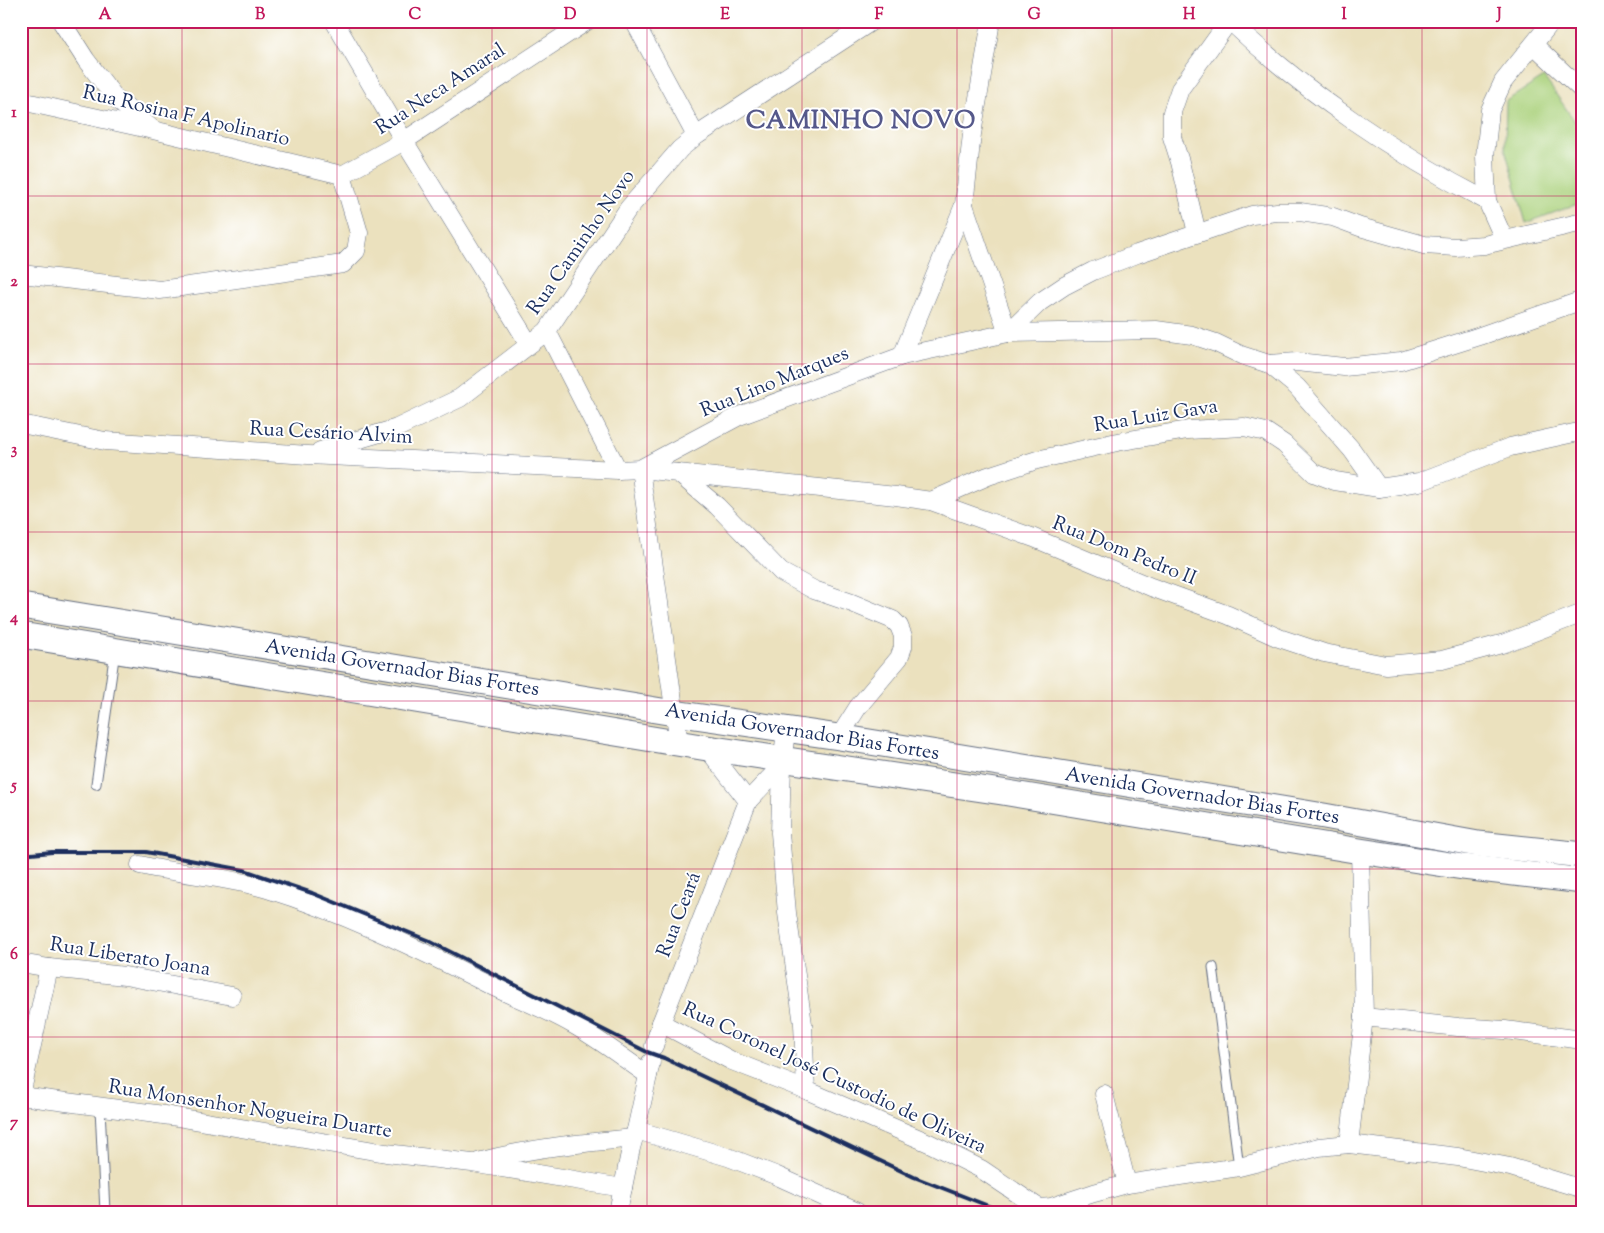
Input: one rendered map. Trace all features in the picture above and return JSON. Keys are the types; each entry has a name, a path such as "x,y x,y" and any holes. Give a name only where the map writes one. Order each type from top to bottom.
{"main road":[{"name":"Avenida Governador Bias Fortes","path":"21,606 351,661 1324,816 1478,844 1583,855"},
{"path":"122,652 133,625"},
{"name":"Avenida Governador Bias Fortes","path":"21,635 679,742 782,762 1002,792 1360,852 1463,867 1583,881"},
{"path":"347,689 351,661"},
{"path":"1002,792 1006,765"},
{"path":"1323,845 1324,816"}],"street":[{"path":"61,21 86,60 116,99 153,130"},
{"path":"334,21 404,141 529,344"},
{"name":"Rua Neca Amaral","path":"342,175 404,141 587,21"},
{"path":"634,21 696,136"},
{"name":"Rua Caminho Novo","path":"308,454 397,428 460,398 515,357 547,331 628,209 680,148 872,21"},
{"path":"1197,233 1172,137 1172,112 1180,89 1229,21 1254,44 1304,84 1355,121 1442,178 1487,201"},
{"path":"1504,240 1487,201 1485,156 1490,110 1503,82 1552,21"},
{"path":"902,356 964,205 972,134 989,22"},
{"path":"1534,45 1583,91"},
{"name":"Rua Rosina F Apolinario","path":"21,101 342,175"},
{"path":"21,274 160,290 343,264 356,251 359,233 342,175"},
{"path":"964,205 1008,334 1040,302 1064,286 1093,271 1197,233 1252,216 1277,212 1300,212 1333,217 1369,230 1424,245 1456,247 1484,246 1583,222"},
{"path":"1270,364 1297,362 1344,367 1401,361 1583,300"},
{"name":"Rua Lino Marques","path":"640,469 739,416 902,356 1008,334 1156,330 1192,336 1216,343 1241,355 1270,364"},
{"path":"547,331 618,470"},
{"path":"1270,364 1297,387 1352,450 1379,488"},
{"name":"Rua Cesário Alvim","path":"21,424 106,441 308,454 618,470 640,469"},
{"name":"Rua Luiz Gava","path":"931,501 988,476 1037,460 1157,435 1222,427 1244,427 1266,432 1284,444 1314,473 1335,482 1379,488 1419,482 1510,447 1583,431"},
{"path":"640,469 679,742"},
{"name":"Rua Dom Pedro II","path":"640,469 931,501 1034,538 1151,587 1228,615 1279,638 1324,653 1386,665 1442,660 1505,643 1583,613"},
{"path":"678,473 717,506 781,572 819,592 893,620 898,626 903,636 903,647 899,658 858,707 839,738"},
{"path":"786,730 782,762 780,834 787,913 803,1024 806,1090"},
{"path":"708,748 748,800"},
{"name":"Rua Ceará","path":"618,1212 661,1023 748,800 782,762"},
{"path":"1349,1144 1364,1017 1360,852"},
{"path":"140,865 265,888 326,909 407,943 488,985 552,1013 596,1038 651,1061"},
{"name":"Rua Liberato Joana","path":"21,963 125,976 232,996"},
{"path":"21,1096 49,968"},
{"path":"1364,1017 1505,1030 1583,1040"},
{"name":"Rua Coronel José Custodio de Oliveira","path":"661,1023 732,1061 806,1090 929,1143 981,1170 1008,1189 1041,1208 1051,1207 1127,1184 1240,1167 1319,1147 1349,1144 1458,1157 1510,1167 1583,1189"},
{"path":"1104,1094 1127,1184"},
{"name":"Rua Monsenhor Nogueira Duarte","path":"21,1096 171,1116 386,1153 472,1163 623,1188"},
{"path":"635,1134 743,1163 857,1212"},
{"name":"Rua Monsenhor Nogueira Duarte","path":"472,1163 510,1153 635,1134"}],"lane":[{"path":"96,784 122,652"},
{"path":"1213,967 1240,1167"},
{"path":"100,1108 105,1212"}],"green space":[{"path":"1544,77 1583,133 1583,202 1526,223 1505,149 1506,101"}],"railway":[{"path":"21,855 52,852 146,852 244,870 312,893 427,940 647,1052 664,1058 914,1177 1004,1212"}],"district":[{"name":"CAMINHO NOVO","path":"861,122"}]}
